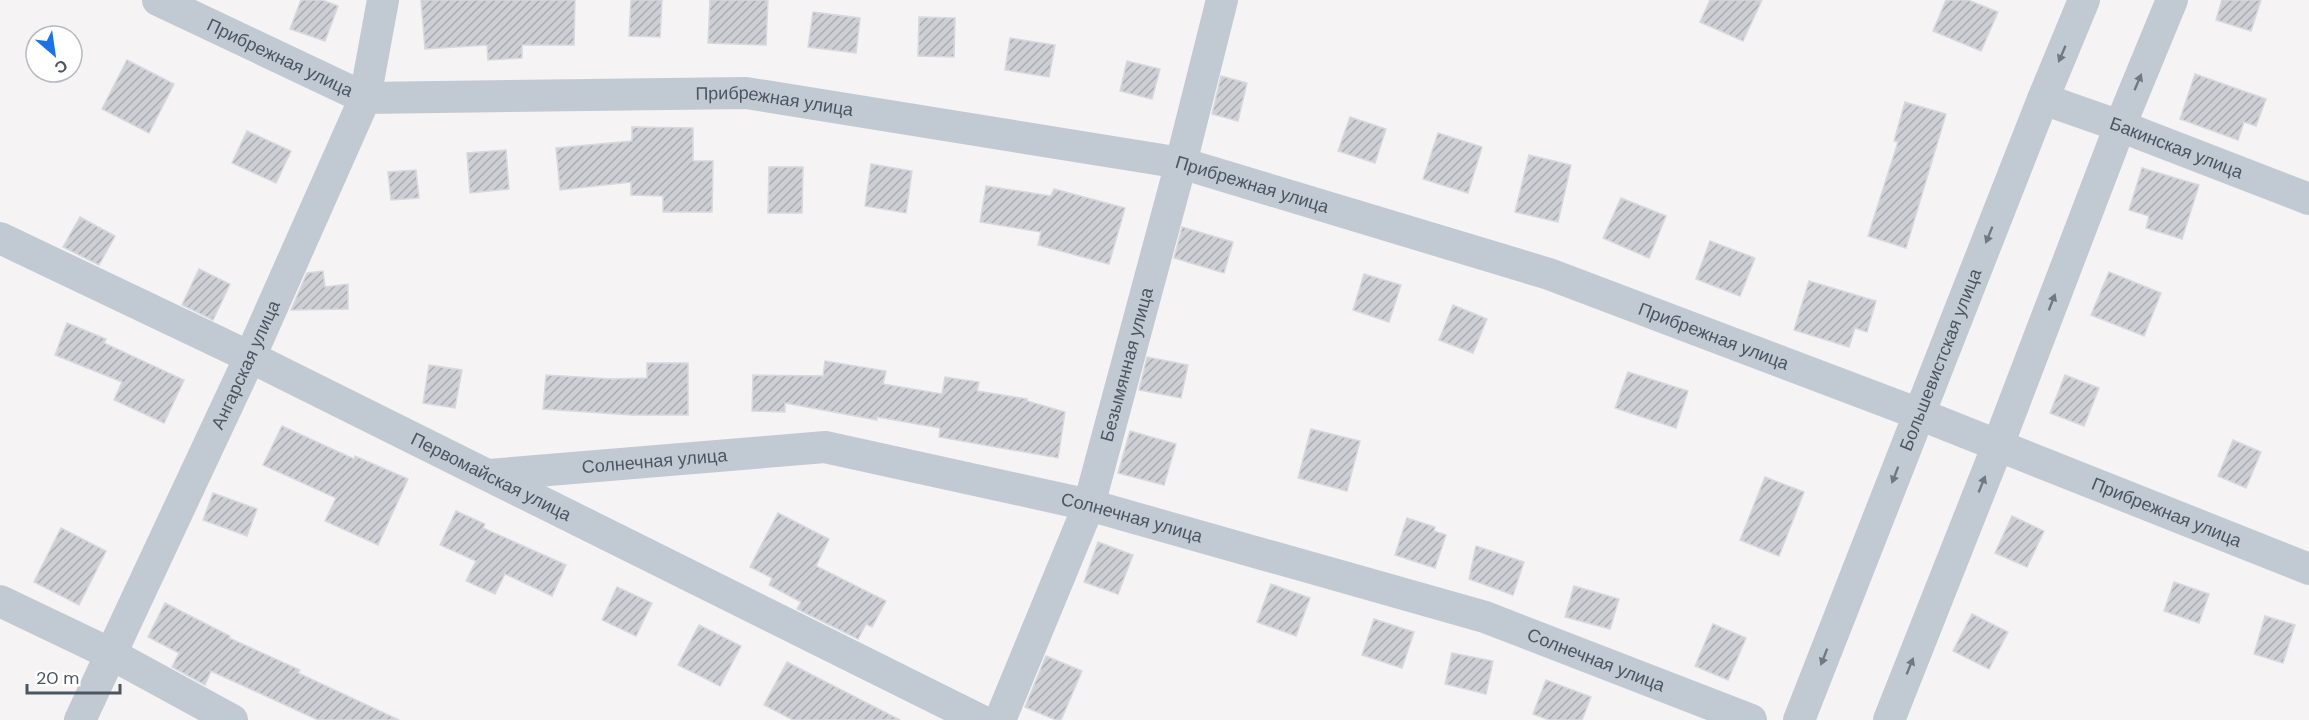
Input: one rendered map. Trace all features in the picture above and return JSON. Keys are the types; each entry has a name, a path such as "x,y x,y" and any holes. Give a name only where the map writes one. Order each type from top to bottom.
{"street":[{"name":"Прибрежная улица","path":"158,0 365,98 746,93 1181,163 1549,274 1919,414 2309,569"},
{"name":"Ангарская улица","path":"80,720 250,357 365,98 382,0"},
{"name":"Безымянная улица","path":"1000,720 1089,505 1181,163 1222,0"},
{"name":"Большевистская улица","path":"1799,720 2084,0"},
{"path":"1889,720 1998,445 2120,126 2172,0"},
{"name":"Бакинская улица","path":"2043,99 2120,126 2309,199"},
{"name":"Первомайская улица","path":"0,238 250,357 980,720"},
{"name":"Солнечная улица","path":"489,476 825,447 1089,505 1485,617 1751,720"},
{"path":"0,601 111,654 232,720"}],"building":[{"path":"301,0 322,0 338,6 325,41 290,29"},
{"path":"421,0 575,0 574,45 522,45 522,58 488,60 487,45 425,49"},
{"path":"631,0 662,0 660,37 629,36"},
{"path":"710,0 768,0 766,45 708,43"},
{"path":"1710,0 1762,0 1743,41 1700,22"},
{"path":"1946,0 1968,0 1998,12 1981,51 1933,31"},
{"path":"2222,0 2261,0 2251,31 2216,20"},
{"path":"813,12 860,18 856,53 808,47"},
{"path":"919,17 955,18 954,57 918,56"},
{"path":"1010,38 1055,45 1049,77 1005,70"},
{"path":"127,60 174,84 149,133 102,109"},
{"path":"1127,61 1160,69 1152,99 1120,91"},
{"path":"2195,74 2266,99 2256,126 2244,122 2238,140 2180,119"},
{"path":"1221,76 1247,83 1238,121 1212,114"},
{"path":"1905,102 1946,114 1906,248 1868,236 1898,142 1894,141"},
{"path":"1350,117 1386,129 1375,163 1338,151"},
{"path":"632,127 693,128 693,161 713,161 712,212 663,212 663,196 631,195 631,182 560,190 556,148 632,141"},
{"path":"247,131 291,151 276,183 232,163"},
{"path":"1438,133 1482,147 1468,193 1423,179"},
{"path":"506,150 509,189 470,193 467,153"},
{"path":"1529,155 1571,165 1558,222 1515,212"},
{"path":"871,164 912,171 906,213 865,206"},
{"path":"769,167 803,167 802,213 768,213"},
{"path":"2142,168 2199,185 2182,239 2146,228 2149,216 2129,210"},
{"path":"416,170 419,198 391,200 388,172"},
{"path":"986,186 1051,196 1054,189 1125,208 1109,264 1038,245 1041,232 980,222"},
{"path":"1621,198 1666,216 1649,258 1603,238"},
{"path":"80,217 115,236 99,265 63,247"},
{"path":"1182,227 1233,242 1224,273 1174,258"},
{"path":"1710,241 1755,258 1740,296 1696,279"},
{"path":"199,269 230,284 213,320 182,305"},
{"path":"323,271 325,287 348,284 348,309 291,310 307,273"},
{"path":"2109,272 2161,293 2144,336 2091,315"},
{"path":"1364,274 1401,285 1389,322 1353,310"},
{"path":"1809,281 1876,301 1867,332 1855,328 1849,347 1794,330"},
{"path":"1453,305 1487,319 1473,353 1439,340"},
{"path":"67,323 106,339 104,343 184,380 164,423 114,400 122,382 55,355"},
{"path":"1147,357 1188,365 1181,398 1139,390"},
{"path":"825,361 886,371 883,384 942,394 945,377 979,382 977,391 1027,399 1027,401 1065,412 1058,458 939,437 940,428 877,417 877,420 785,403 785,412 752,411 753,375 823,376"},
{"path":"647,363 688,363 688,415 632,415 543,409 546,375 612,379 647,378"},
{"path":"429,365 462,370 455,408 423,403"},
{"path":"1628,372 1688,391 1676,428 1615,408"},
{"path":"2065,375 2099,388 2084,426 2050,413"},
{"path":"282,426 354,459 355,456 408,479 378,545 325,521 336,498 263,465"},
{"path":"1311,429 1360,441 1347,491 1298,478"},
{"path":"1130,431 1176,444 1164,485 1118,473"},
{"path":"2233,440 2261,452 2246,488 2218,476"},
{"path":"1765,477 1804,492 1779,556 1740,540"},
{"path":"213,493 257,509 247,536 203,520"},
{"path":"456,511 485,524 483,528 566,565 552,596 505,574 495,594 466,581 476,561 440,545"},
{"path":"778,513 829,539 816,566 886,601 872,627 866,624 858,639 797,609 801,602 769,585 772,578 750,567"},
{"path":"2012,516 2044,531 2027,567 1995,553"},
{"path":"1407,518 1435,527 1434,531 1446,535 1435,568 1395,555"},
{"path":"61,528 106,551 79,605 34,582"},
{"path":"1098,542 1133,555 1118,594 1084,582"},
{"path":"1476,546 1524,562 1513,595 1469,579"},
{"path":"2174,582 2209,594 2199,623 2164,611"},
{"path":"1271,584 1310,598 1296,636 1257,622"},
{"path":"1574,586 1619,599 1610,629 1565,617"},
{"path":"617,587 652,603 636,636 602,620"},
{"path":"165,603 230,636 229,638 300,670 298,673 399,720 318,720 211,671 205,685 172,667 179,653 148,637"},
{"path":"1972,614 2008,632 1989,669 1953,651"},
{"path":"2265,616 2295,625 2283,663 2254,654"},
{"path":"1374,619 1414,632 1402,668 1362,655"},
{"path":"1713,624 1746,638 1728,680 1695,666"},
{"path":"699,625 741,646 720,686 678,665"},
{"path":"1452,653 1493,661 1486,694 1445,684"},
{"path":"1046,656 1082,671 1061,720 1025,707"},
{"path":"787,662 900,720 793,720 764,705"},
{"path":"1546,680 1591,697 1582,720 1549,720 1533,714"}]}
